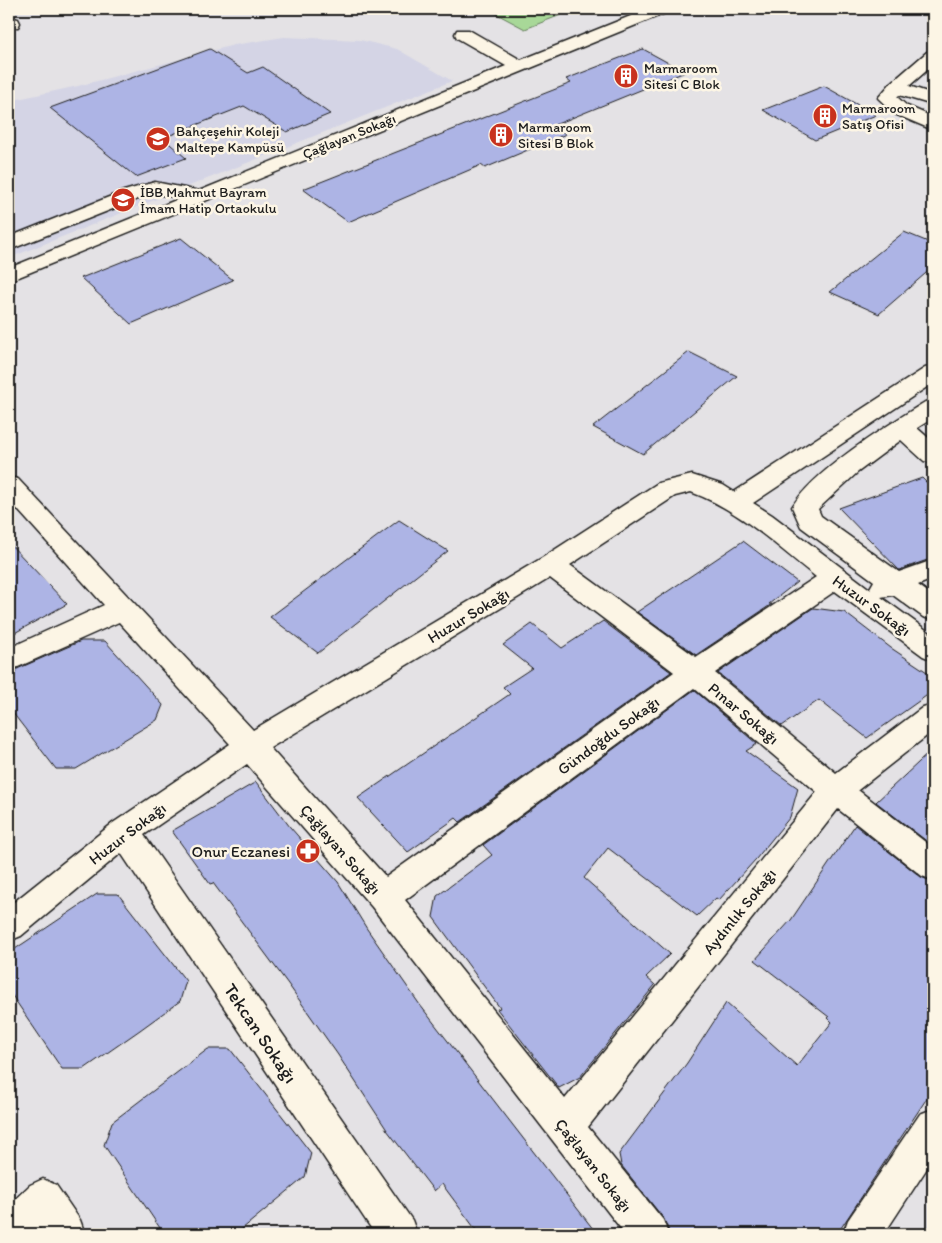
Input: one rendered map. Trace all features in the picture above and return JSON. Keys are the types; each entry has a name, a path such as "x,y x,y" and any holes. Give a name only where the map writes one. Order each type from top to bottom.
{"street":[{"name":"Çağlayan Sokağı","path":"9,275 662,9"},
{"path":"463,34 520,67"},
{"path":"933,56 887,98 900,110 933,124"},
{"path":"896,88 933,100"},
{"path":"9,244 131,195 156,188 201,197"},
{"path":"735,503 933,373"},
{"path":"933,407 821,489 805,507 810,521 933,610"},
{"path":"902,428 933,455"},
{"name":"Huzur Sokağı","path":"9,926 124,832 250,746 550,565 667,490 692,483 714,491 735,503 763,521 835,578 933,649"},
{"name":"Çağlayan Sokağı","path":"9,485 250,746 383,897 649,1234"},
{"name":"Pınar Sokağı","path":"550,565 695,672 836,790 933,866"},
{"path":"860,596 933,569"},
{"name":"Gündoğdu Sokağı","path":"383,897 695,672 835,578"},
{"path":"9,660 123,608"},
{"name":"Aydınlık Sokağı","path":"564,1128 836,790 933,715"},
{"name":"Tekcan Sokağı","path":"124,832 398,1234"},
{"path":"862,1234 933,1126"},
{"path":"9,1231 43,1198 66,1234"}],"shaded area":[{"name":"Bahçeşehir Koleji Maltepe Kampüsü","path":"284,37 360,40 397,49 452,81 9,258 9,101 78,86 234,45"}],"green space":[{"path":"501,9 576,9 525,29 493,12"}],"building":[{"path":"210,49 248,73 263,67 330,114 287,132 244,106 163,138 186,158 136,177 50,108"},
{"path":"643,49 685,72 552,126 566,134 485,168 481,165 348,222 303,189 571,83 566,79"},
{"name":"Marmaroom Satış Ofisi","path":"824,86 876,115 815,140 763,110"},
{"path":"904,232 933,244 933,267 879,314 830,292"},
{"path":"181,238 233,280 131,324 81,278"},
{"path":"689,352 737,376 643,454 593,427"},
{"path":"922,478 933,489 933,558 899,570 839,508"},
{"path":"399,520 448,551 318,653 270,617"},
{"path":"743,541 797,582 769,604 772,604 696,655 637,612"},
{"path":"9,543 67,604 9,636"},
{"path":"813,608 844,612 891,648 933,676 933,691 867,738 819,700 782,726 718,673"},
{"path":"603,621 671,672 460,822 456,818 408,852 358,798 510,694 503,687 532,668 503,645 532,624 562,648"},
{"path":"81,641 105,641 163,705 157,720 76,769 56,769 9,708 9,686 17,669"},
{"path":"694,690 757,744 746,751 798,788 790,817 719,900 716,898 697,916 608,848 584,878 670,954 646,977 655,985 580,1077 559,1088 497,1009 500,1008 433,917 437,896 492,855 483,845"},
{"path":"933,749 933,846 876,802"},
{"path":"256,782 290,827 338,882 367,929 420,1005 597,1234 479,1234 442,1184 434,1191 387,1130 338,1055 288,984 213,883 210,884 172,831"},
{"path":"855,825 921,877 933,882 933,1089 837,1234 670,1234 664,1219 621,1165 619,1154 687,1063 726,1003 797,1066 832,1022 829,1017 755,960 791,920"},
{"path":"97,894 118,894 186,981 180,1001 140,1030 84,1069 62,1069 9,991 9,953"},
{"path":"208,1049 230,1049 311,1153 305,1177 236,1234 164,1234 104,1145 112,1122"}],"place":[{"name":"Marmaroom Sitesi C Blok","path":"626,76"},
{"name":"Marmaroom Satış Ofisi","path":"825,116"},
{"name":"Marmaroom Sitesi B Blok","path":"501,135"},
{"name":"Bahçeşehir Koleji Maltepe Kampüsü","path":"158,139"},
{"name":"İBB Mahmut Bayram İmam Hatip Ortaokulu","path":"123,200"},
{"name":"Onur Eczanesi","path":"308,851"}]}
